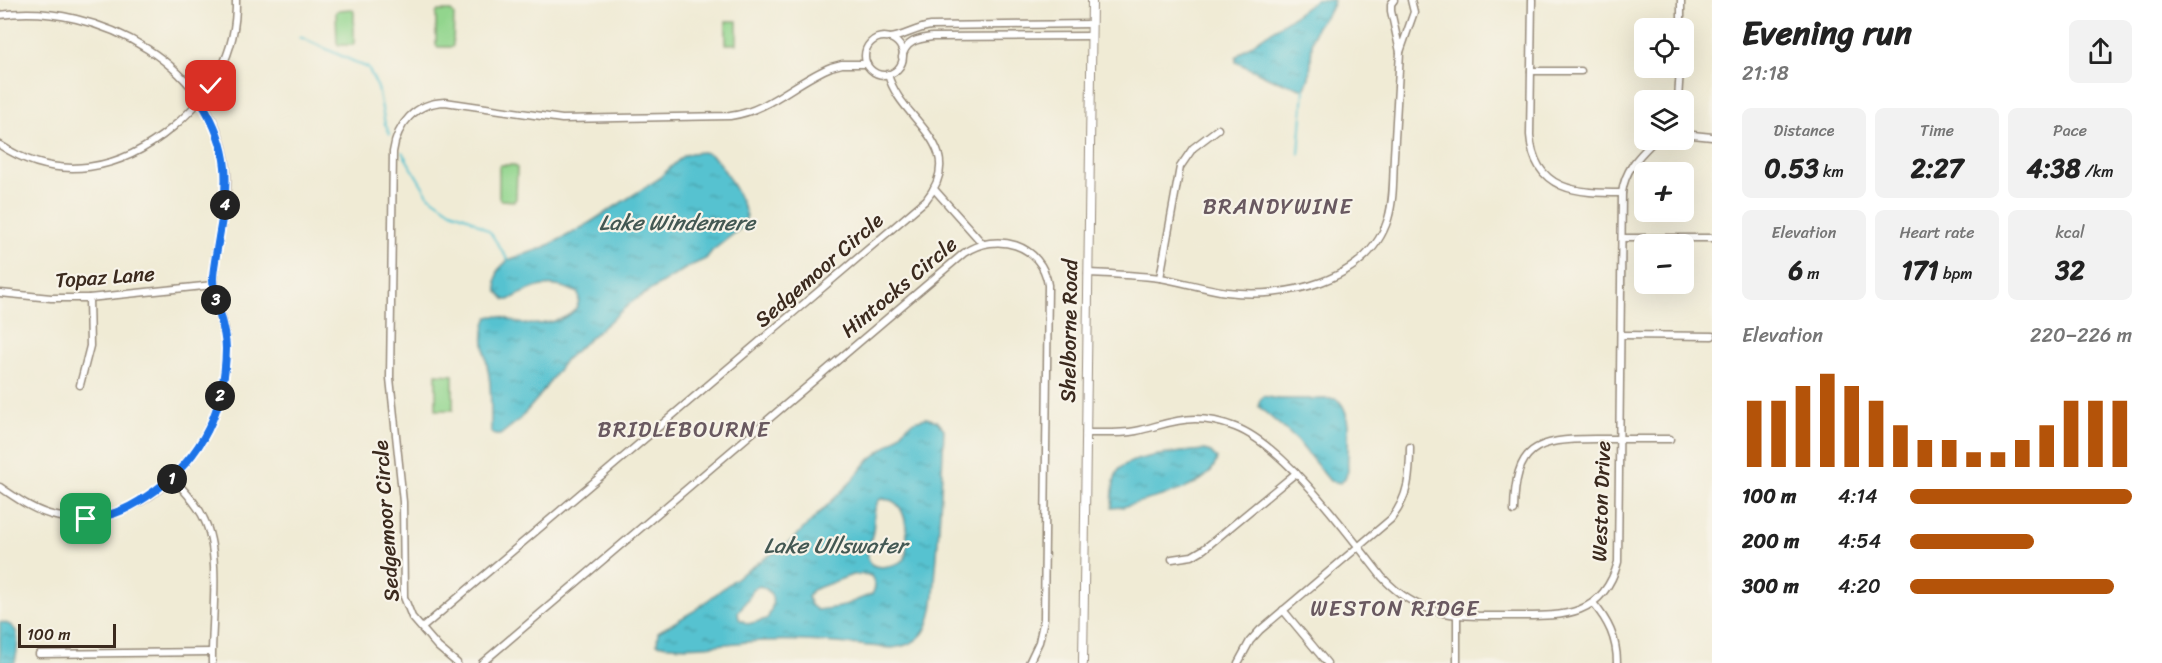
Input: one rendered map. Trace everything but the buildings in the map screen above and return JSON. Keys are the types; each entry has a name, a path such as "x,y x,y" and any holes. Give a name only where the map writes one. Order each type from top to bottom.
{"street":[{"path":"0,145 18,156 50,166 81,168 120,160 143,149 172,128 201,102 218,76 227,56 234,26 236,0"},
{"name":"Shelborne Road","path":"1083,663 1092,0"},
{"path":"1088,273 1160,278 1225,292 1266,293 1295,289 1322,281 1351,268 1364,258 1381,236 1391,206 1400,52 1391,11 1391,4 1394,0"},
{"path":"1400,52 1414,12 1411,0"},
{"path":"1532,0 1530,142 1541,169 1555,182 1575,191 1622,193"},
{"path":"1681,0 1681,18"},
{"path":"0,15 22,13 59,15 80,19 107,27 156,55 178,75 201,102 217,134 227,175 226,199 213,285 225,341 220,395 212,422 190,460 173,478 131,507 110,515 86,519 62,517 38,511 0,487"},
{"path":"1091,24 932,26 914,29 896,38 875,39 868,45 865,55 867,64 874,72 888,74 900,66 905,47 932,38 1091,36"},
{"path":"890,38 900,47 903,57"},
{"name":"Sedgemoor Circle","path":"867,64 842,64 831,67 764,106 744,114 730,116 562,118 445,102 426,105 406,120 396,135 393,152 390,378 403,502 404,597 412,616 422,628 921,204 934,189"},
{"path":"1531,71 1581,71"},
{"path":"888,74 893,90 929,133 936,145 939,169 934,189 982,243"},
{"path":"1160,278 1180,167 1193,148 1218,129"},
{"path":"1694,135 1712,137"},
{"name":"Weston Drive","path":"1593,603 1610,582 1618,562 1622,193 1631,165 1645,150"},
{"path":"1622,238 1712,238"},
{"name":"Hintocks Circle","path":"482,663 956,260 982,243 1003,242 1020,247 1038,262 1047,280 1044,610 1039,642 1029,663"},
{"name":"Topaz Lane","path":"0,293 51,298 89,298 213,285"},
{"path":"80,384 90,346 89,298"},
{"path":"1621,335 1712,336"},
{"path":"1086,433 1134,431 1178,420 1193,419 1237,427 1261,441 1296,473 1382,577 1404,597 1428,609 1457,616 1563,615 1578,611 1593,603 1613,632 1617,663"},
{"path":"1514,511 1517,474 1526,458 1539,447 1559,440 1670,439"},
{"path":"1238,663 1255,635 1391,519 1402,504 1409,481 1410,447"},
{"path":"1172,558 1192,556 1204,549 1296,473"},
{"path":"173,478 196,505 212,539 214,576 212,663"},
{"path":"1283,610 1327,663"},
{"path":"1457,616 1457,663"},
{"path":"422,628 442,651 457,663"},
{"path":"39,654 212,652"}],"green space":[{"path":"352,9 354,12 354,43 339,45 337,43 336,12"},
{"path":"438,11 451,11 454,14 452,47 436,45 436,14"},
{"path":"726,21 737,21 737,44 726,44"},
{"path":"514,165 517,168 516,199 514,201 499,198 499,167"},
{"path":"436,374 453,375 453,410 436,410"}],"water":[{"path":"1315,0 1334,0 1313,35 1310,74 1304,89 1272,79 1236,62 1236,57 1246,49"},
{"name":"Lake Windemere","path":"702,152 716,159 732,183 747,216 742,227 712,251 706,259 688,267 633,301 566,359 519,420 500,435 495,435 491,432 490,383 484,341 485,324 488,317 502,317 524,324 541,324 569,315 578,302 578,293 551,285 535,288 505,300 497,291 498,270 508,260 543,248 578,230 657,180 683,156"},
{"path":"1263,396 1278,399 1336,399 1342,404 1348,421 1348,471 1341,483 1330,481 1296,439 1259,407"},
{"name":"Lake Ullswater","path":"926,418 937,421 944,429 933,601 928,625 917,639 906,645 892,648 795,641 683,647 657,644 658,632 694,611 740,575 791,541 850,483 867,462 914,421","holes":["880,499 891,500 899,506 905,520 907,537 905,559 897,564 880,567 874,566 868,559 875,510","852,575 871,576 875,585 872,594 840,607 817,610 811,605 808,597 812,590","760,586 765,589 772,596 772,604 767,619 748,624 739,619 738,612 750,596 752,589"]},
{"path":"1204,450 1211,452 1217,459 1212,470 1203,479 1177,491 1123,507 1112,508 1115,479 1118,471 1124,466 1133,461 1157,455"},
{"path":"0,622 13,627 18,637 15,663 0,663"}],"waterway":[{"path":"300,37 368,68 378,88 385,124 390,134"},
{"path":"1299,154 1304,89"},
{"path":"402,152 428,195 451,211 467,217 490,232 508,260"}],"district":[{"name":"BRANDYWINE","path":"1278,206"},
{"name":"BRIDLEBOURNE","path":"684,429"},
{"name":"WESTON RIDGE","path":"1395,608"}],"route":[{"path":"86,519 123,511 173,478 199,448 216,409 226,347 213,278 226,199 227,175 217,134 201,102 211,86"}]}
